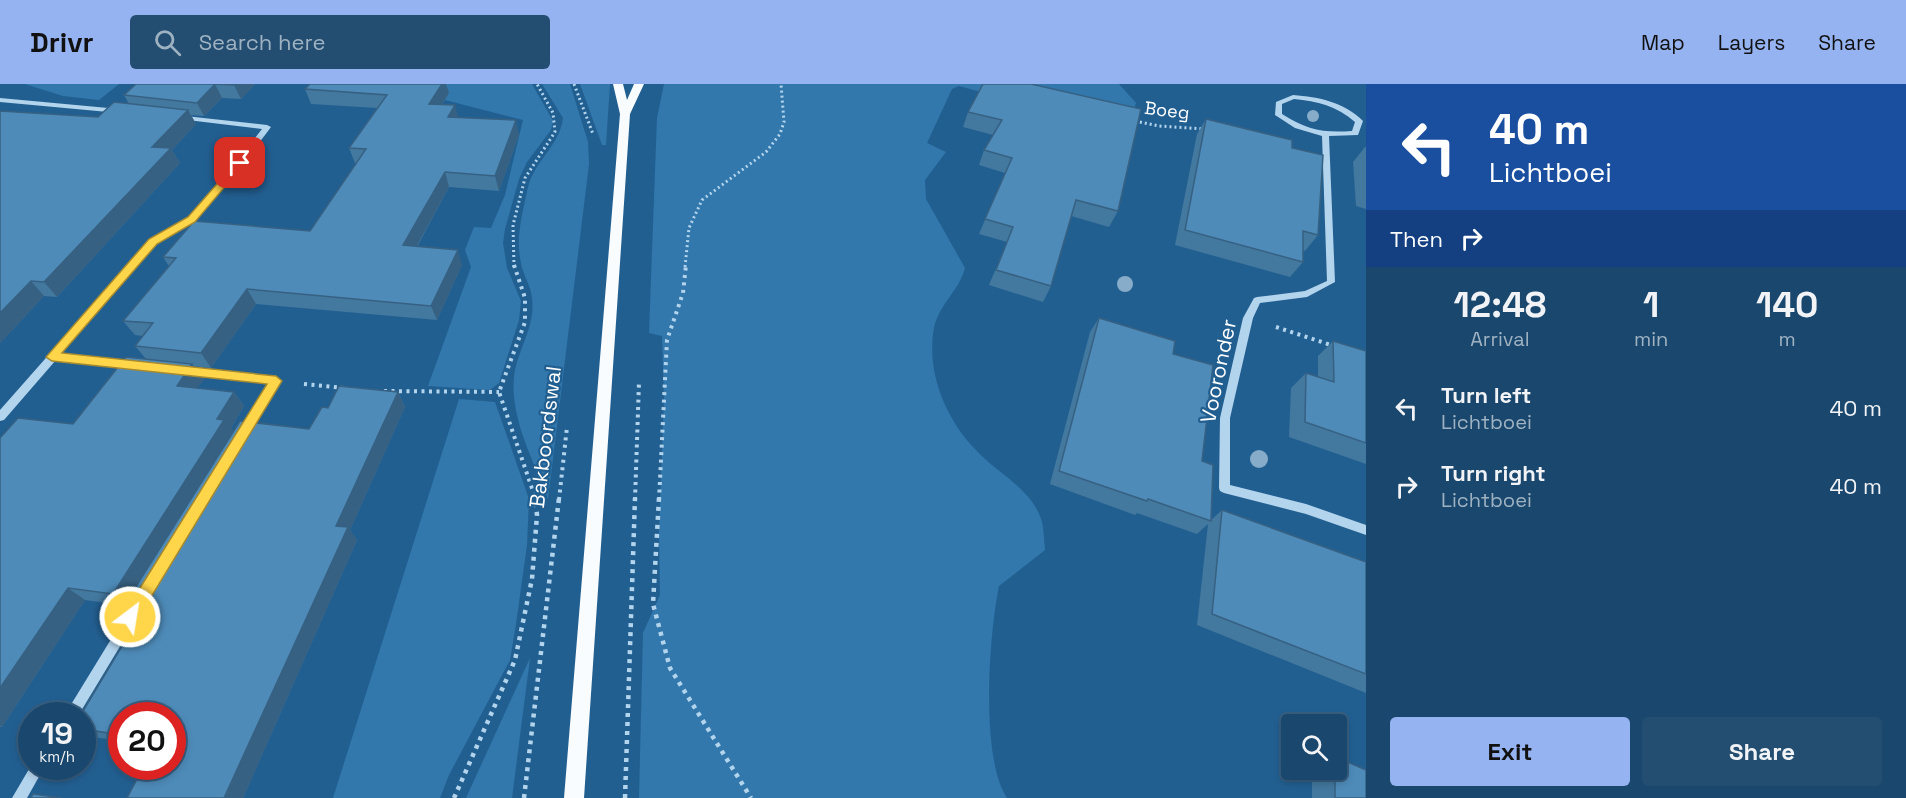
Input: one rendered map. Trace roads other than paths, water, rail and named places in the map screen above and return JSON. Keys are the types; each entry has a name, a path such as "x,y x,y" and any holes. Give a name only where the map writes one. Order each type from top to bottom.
{"main road":[{"path":"574,798 625,114 618,84"},
{"path":"625,114 639,84"}],"street":[{"path":"1356,133 1359,122 1344,108 1318,99 1293,97 1278,103 1279,115 1297,128 1325,136 1356,133 1366,136"},
{"path":"0,100 126,112"},
{"path":"0,417 153,242 191,219 226,181 267,127 172,116"},
{"name":"Vooronder","path":"1325,136 1331,282 1307,294 1257,300 1248,318 1225,418 1224,488 1306,509 1366,530"},
{"path":"52,357 146,367"},
{"path":"170,369 276,381 238,441"},
{"path":"79,702 151,584"},
{"path":"19,798 30,780"}]}
